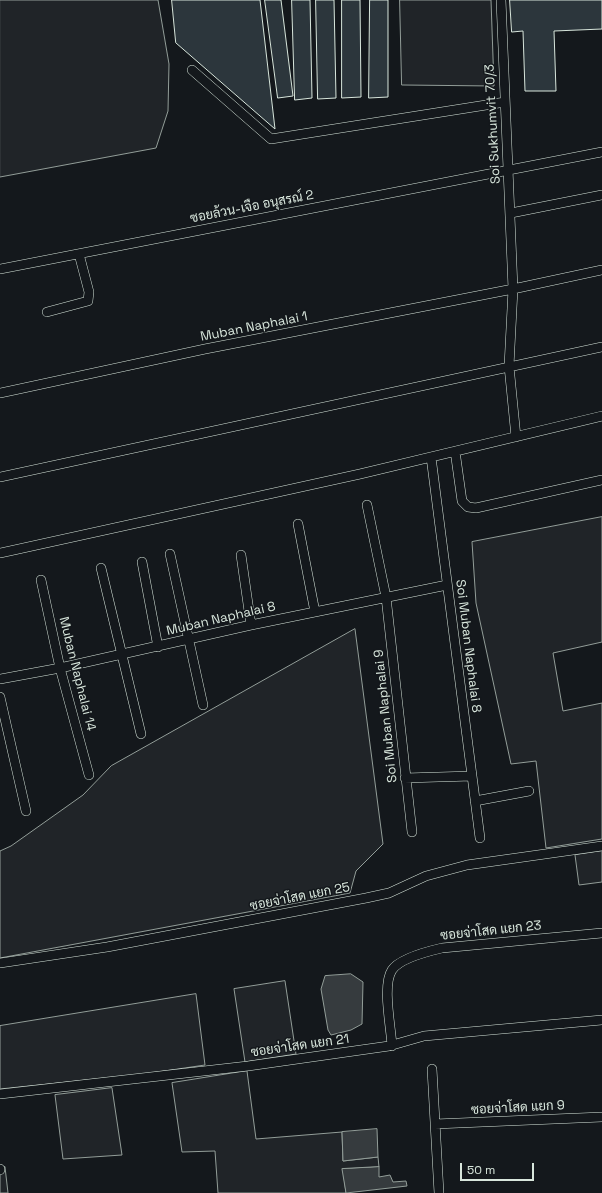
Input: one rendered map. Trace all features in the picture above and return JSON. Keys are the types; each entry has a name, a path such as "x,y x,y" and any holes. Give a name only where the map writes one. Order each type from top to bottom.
{"street":[{"name":"Soi Sukhumvit 70/3","path":"501,0 513,289 509,366 516,437"},
{"path":"192,70 271,139 505,102"},
{"name":"ซอยล้วน-เจือ อนุสรณ์ 2","path":"0,269 602,152"},
{"path":"511,213 602,195"},
{"path":"47,312 88,301 89,292 79,254"},
{"name":"Muban Naphalai 1","path":"0,392 205,349 513,289 602,270"},
{"path":"0,477 602,347"},
{"path":"0,553 431,457 602,416"},
{"path":"455,451 462,500 468,507 476,508 602,480"},
{"name":"Soi Muban Naphalai 8","path":"431,457 480,838"},
{"name":"Soi Muban Naphalai 9","path":"367,505 386,598 412,832"},
{"path":"298,524 315,612"},
{"path":"170,554 203,705"},
{"path":"241,555 251,625"},
{"path":"142,562 158,647"},
{"path":"101,568 141,734"},
{"name":"Muban Naphalai 14","path":"41,580 60,668 89,775"},
{"name":"Muban Naphalai 8","path":"0,678 60,668 190,640 251,625 447,585"},
{"path":"0,697 26,812"},
{"path":"405,778 472,776"},
{"path":"476,801 529,791"},
{"name":"ซอยจ่าโสด แยก 25","path":"0,963 106,947 366,898 389,893 426,876 467,865 602,846"},
{"name":"ซอยจ่าโสด แยก 23","path":"392,1046 387,983 392,970 399,964 421,954 442,948 602,933"},
{"name":"ซอยจ่าโสด แยก 21","path":"0,1094 248,1066 392,1046 424,1036 602,1020"},
{"path":"432,1069 439,1193"},
{"name":"ซอยจ่าโสด แยก 9","path":"435,1124 602,1117"}],"shaded area":[{"path":"0,0 158,0 169,64 168,111 156,148 0,177"},
{"path":"400,0 491,0 494,86 402,85"},
{"path":"602,517 602,642 553,653 563,711 602,703 602,839 546,848 536,761 511,764 476,603 472,542"},
{"path":"355,629 383,844 356,871 350,893 0,958 0,851 11,846 83,795 111,766"},
{"path":"602,851 602,882 579,885 575,855"},
{"path":"351,974 363,982 362,1024 351,1030 331,1035 328,1030 321,989 325,976"},
{"path":"285,981 296,1054 245,1062 234,989"},
{"path":"196,994 205,1065 144,1074 0,1089 0,1026"},
{"path":"247,1071 256,1139 342,1132 343,1161 378,1157 379,1167 343,1169 346,1193 218,1193 215,1151 182,1152 172,1083"},
{"path":"112,1088 122,1155 63,1159 55,1095"},
{"path":"377,1129 378,1157 343,1161 342,1132"},
{"path":"5,1167 8,1193 0,1193 0,1168"},
{"path":"379,1167 379,1177 390,1175 393,1182 406,1181 407,1186 346,1193 342,1169"}],"building":[{"path":"172,0 260,0 275,129 176,43"},
{"path":"265,0 281,0 293,96 278,98"},
{"path":"292,0 310,0 312,98 295,100"},
{"path":"316,0 334,0 336,98 318,99"},
{"path":"342,0 360,0 361,97 342,98"},
{"path":"370,0 388,0 388,97 369,98"},
{"path":"510,0 602,0 602,29 554,31 556,91 525,91 523,31 512,32"}]}
